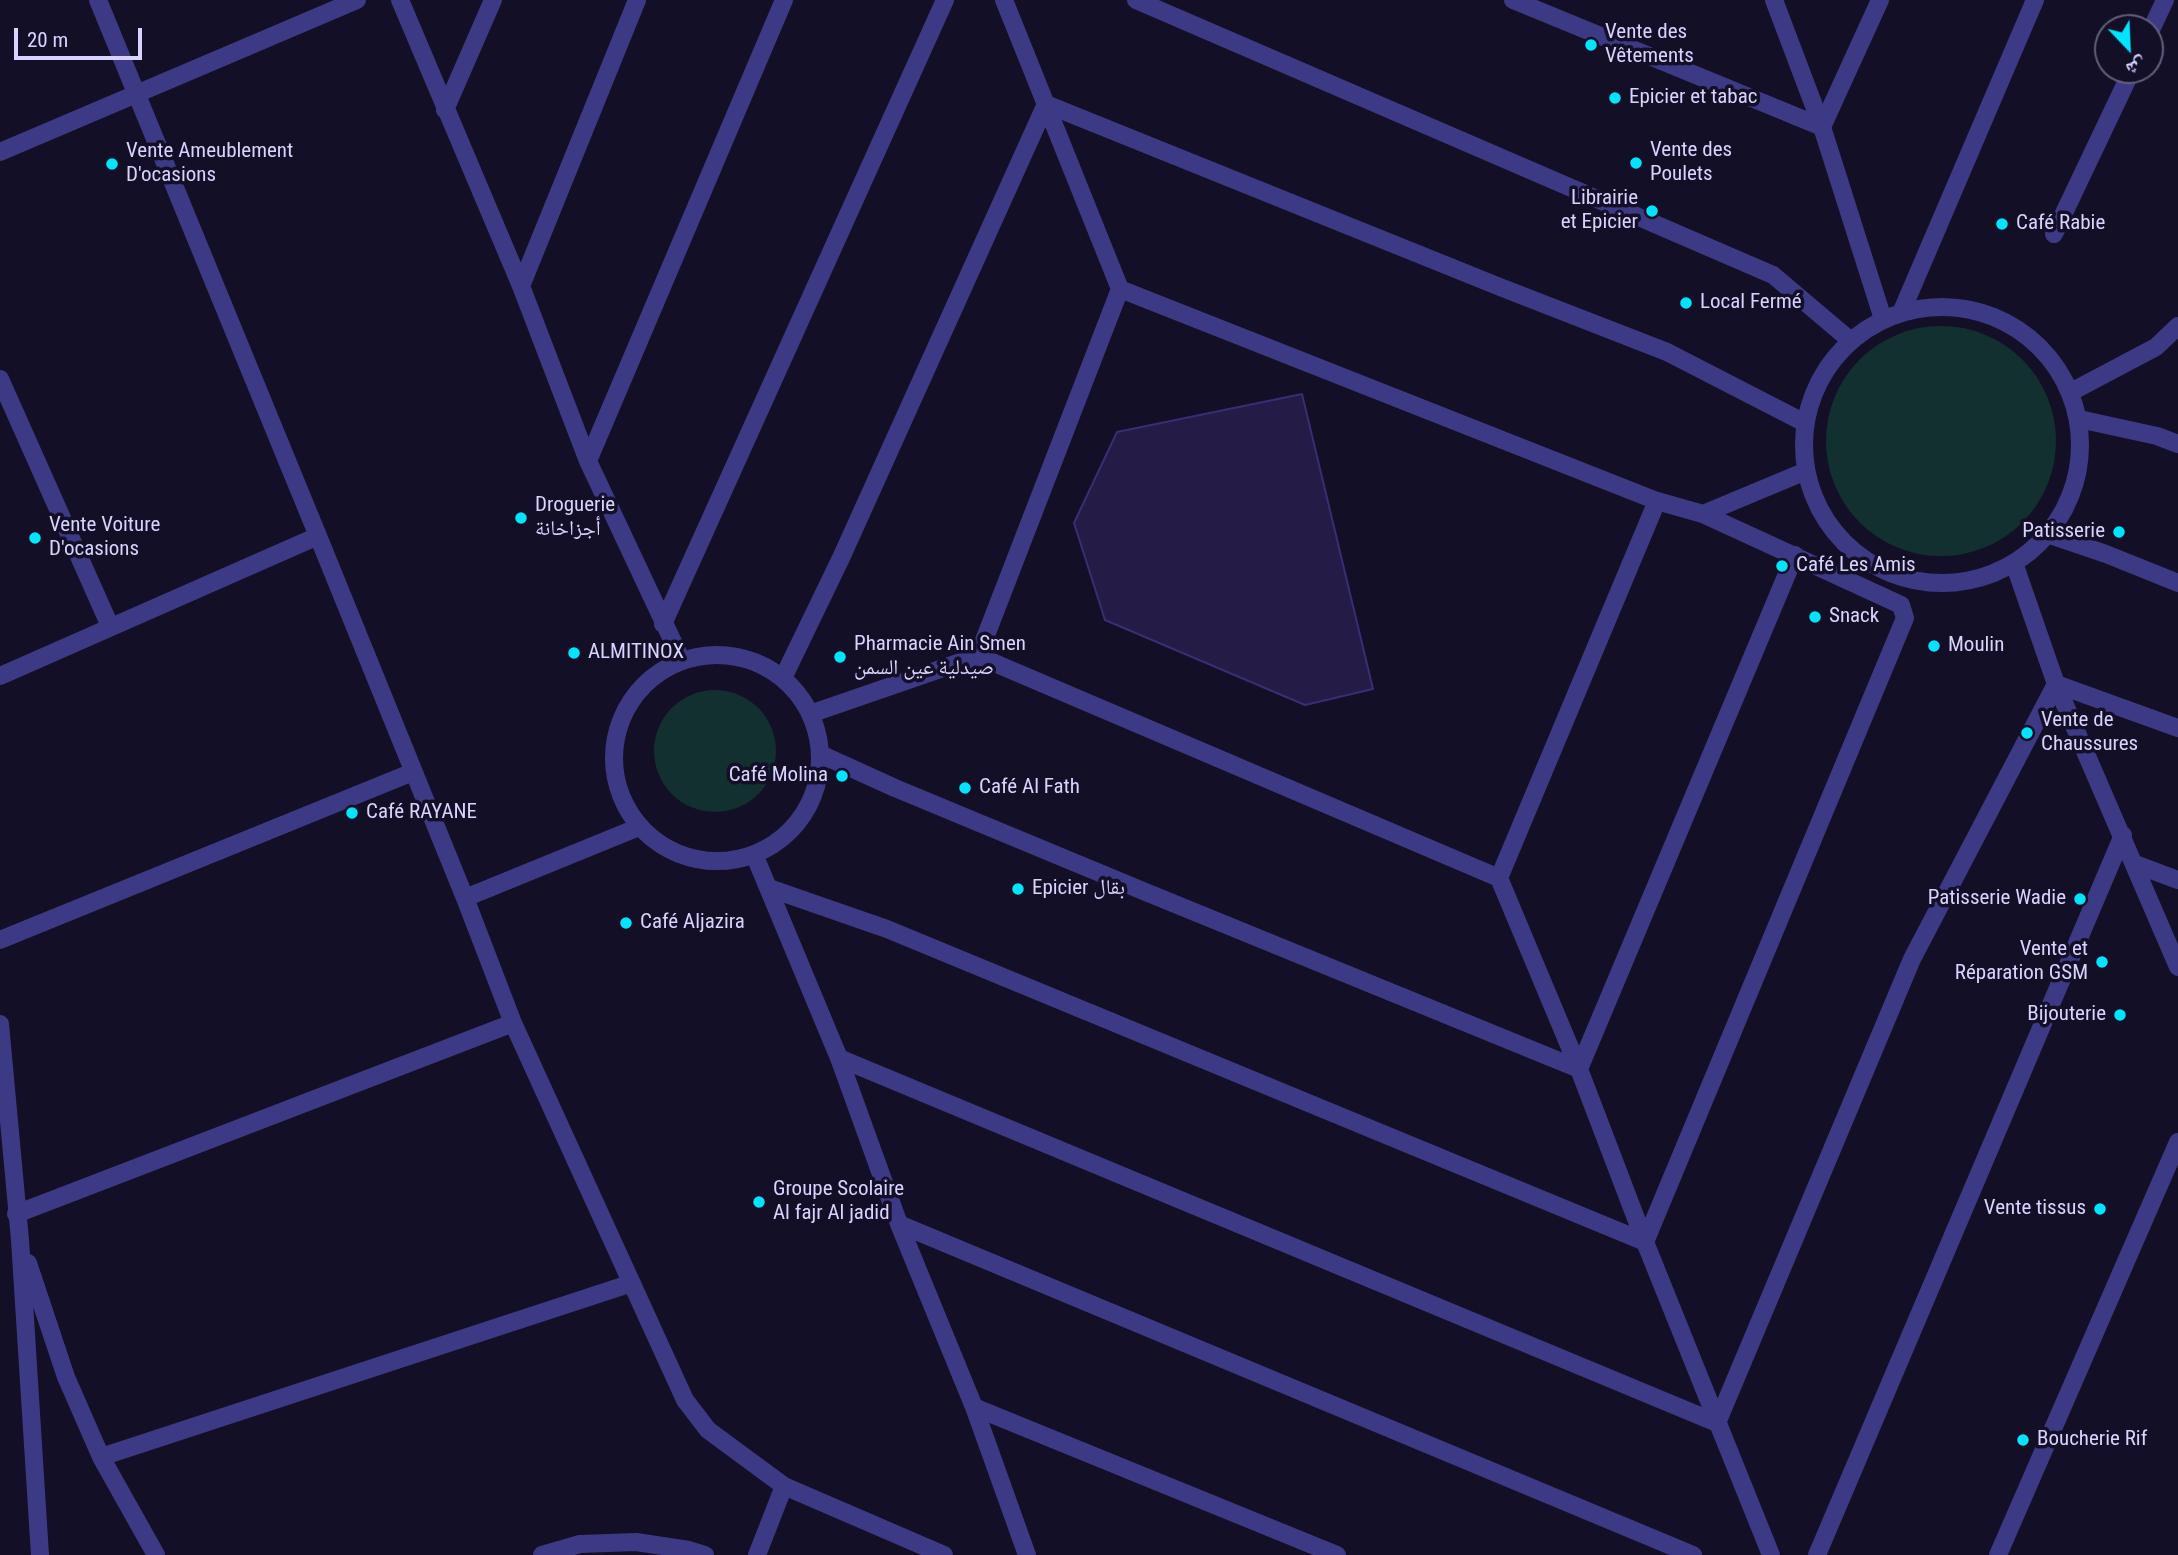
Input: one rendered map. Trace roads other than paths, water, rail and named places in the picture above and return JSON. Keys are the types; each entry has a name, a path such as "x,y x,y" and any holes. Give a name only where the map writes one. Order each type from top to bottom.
{"street":[{"path":"98,0 465,898 513,1023 685,1400 708,1430 784,1486 944,1555"},
{"path":"0,152 357,0"},
{"path":"400,0 521,286 588,461 682,661"},
{"path":"445,110 493,0"},
{"path":"521,286 637,0"},
{"path":"588,461 784,0"},
{"path":"663,624 945,0"},
{"path":"978,656 1121,289 1004,0"},
{"path":"1136,0 1773,275 1851,341"},
{"path":"1513,0 1822,127"},
{"path":"1774,0 1822,127 1883,319"},
{"path":"1822,127 1880,0"},
{"path":"1901,313 2035,0"},
{"path":"2054,234 2125,84"},
{"path":"1046,104 1667,352 1805,423"},
{"path":"783,678 1046,104"},
{"path":"1121,289 1657,501 1703,514 1901,605 1905,618 1645,1242"},
{"path":"1946,306 1991,315 2012,325 2039,345 2061,372 2071,392 2079,419 2080,460 2076,480 2060,518 2032,550 2014,563 1975,579 1947,583 1917,581 1876,566 1856,553 1838,536 1812,495 1803,448 1805,423 1811,400 1834,358 1851,341 1883,319 1923,307 1946,306"},
{"path":"2071,392 2156,347 2178,327"},
{"path":"0,379 110,626"},
{"path":"2079,419 2157,436 2178,444"},
{"path":"1703,514 1806,471"},
{"path":"1499,878 1657,501"},
{"path":"2047,534 2178,583"},
{"path":"0,676 318,536"},
{"path":"1578,1069 1795,555"},
{"path":"2014,563 2056,684 2178,967"},
{"path":"708,655 735,656 761,665 783,678 801,699 816,726 820,754 816,788 800,819 784,836 754,855 724,861 703,861 673,852 655,841 639,827 625,807 616,783 614,758 617,733 626,710 640,690 660,673 682,661 708,655"},
{"path":"810,714 978,656 1499,878 1771,1555"},
{"path":"2056,684 2178,728"},
{"path":"1717,1423 1912,959 2056,684"},
{"path":"820,754 1097,872 1578,1069"},
{"path":"0,940 413,772"},
{"path":"465,898 639,827"},
{"path":"1817,1555 2123,835"},
{"path":"754,855 839,1058 900,1224 974,1407 1027,1555"},
{"path":"2135,864 2178,880"},
{"path":"769,888 887,929 1645,1242"},
{"path":"16,1214 513,1023"},
{"path":"0,1024 20,1240 40,1555"},
{"path":"839,1058 1717,1423"},
{"path":"1998,1555 2178,1142"},
{"path":"900,1224 1693,1555"},
{"path":"20,1240 65,1377 101,1457 156,1555"},
{"path":"101,1457 632,1283"},
{"path":"974,1407 1337,1555"},
{"path":"757,1555 784,1486"},
{"path":"542,1555 580,1544 636,1542 690,1549 705,1555"}],"place":[{"name":"Vente des Vêtements","path":"1591,45"},
{"name":"Epicier et tabac","path":"1615,98"},
{"name":"Vente des Poulets","path":"1636,163"},
{"name":"Vente Ameublement D'ocasions","path":"112,164"},
{"name":"Librairie et Epicier","path":"1652,211"},
{"name":"Café Rabie","path":"2002,224"},
{"name":"Local Fermé","path":"1686,303"},
{"name":"Droguerie أجزاخانة","path":"521,518"},
{"name":"Patisserie","path":"2119,532"},
{"name":"Vente Voiture D'ocasions","path":"35,538"},
{"name":"Café Les Amis","path":"1782,566"},
{"name":"Snack","path":"1815,617"},
{"name":"Moulin","path":"1934,646"},
{"name":"ALMITINOX","path":"574,653"},
{"name":"Pharmacie Ain Smen صيدلية عين السمن","path":"840,657"},
{"name":"Vente de Chaussures","path":"2027,733"},
{"name":"Café Molina","path":"842,776"},
{"name":"Café Al Fath","path":"965,788"},
{"name":"Café RAYANE","path":"352,813"},
{"name":"Epicier بقال","path":"1018,889"},
{"name":"Patisserie Wadie","path":"2080,899"},
{"name":"Café Aljazira","path":"626,923"},
{"name":"Vente et Réparation GSM","path":"2102,962"},
{"name":"Bijouterie","path":"2120,1015"},
{"name":"Groupe Scolaire Al fajr Al jadid","path":"759,1202"},
{"name":"Vente tissus","path":"2100,1209"},
{"name":"Boucherie Rif","path":"2023,1440"}]}
